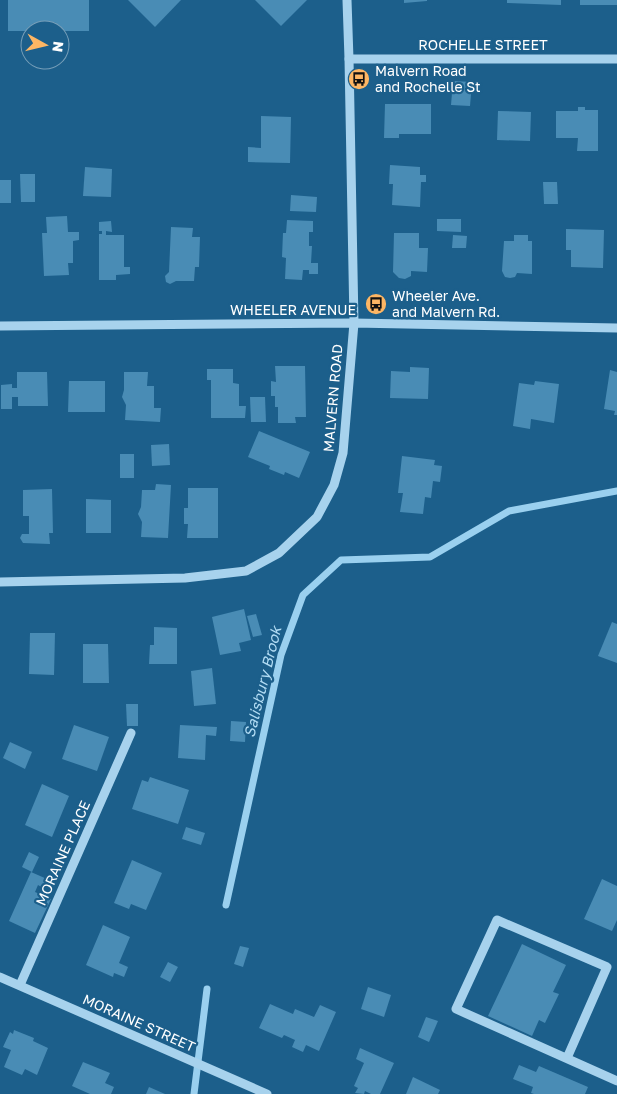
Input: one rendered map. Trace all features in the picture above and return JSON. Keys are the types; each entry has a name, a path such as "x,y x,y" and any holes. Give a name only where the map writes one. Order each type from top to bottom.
{"street":[{"name":"MALVERN ROAD","path":"0,582 184,578 246,570 279,553 317,517 334,485 343,453 354,323 347,0"},
{"name":"ROCHELLE STREET","path":"349,58 617,59"},
{"name":"WHEELER AVENUE","path":"0,326 354,323 617,328"},
{"name":"MORAINE PLACE","path":"20,985 131,732"},
{"path":"567,1058 607,967 497,920 456,1009 617,1081"},
{"name":"MORAINE STREET","path":"0,976 267,1094"}],"building":[{"path":"8,0 89,0 89,31 70,31 70,20 20,20 20,31 8,31"},
{"path":"128,0 181,0 155,27"},
{"path":"255,0 307,0 281,26"},
{"path":"404,0 427,0 427,1 404,3"},
{"path":"507,0 561,0 561,5 507,3"},
{"path":"580,0 617,0 617,5 580,5"},
{"path":"453,81 472,82 470,106 451,105"},
{"path":"385,104 431,104 431,134 399,134 399,138 384,138"},
{"path":"578,107 585,107 585,110 598,110 598,151 577,151 578,138 556,138 556,111 578,111"},
{"path":"498,111 531,112 530,141 497,140"},
{"path":"261,116 291,117 290,163 248,162 248,147 261,148"},
{"path":"390,165 420,167 420,175 426,175 426,182 421,182 420,207 392,205 393,184 389,184"},
{"path":"85,167 112,169 111,197 83,196"},
{"path":"20,174 35,174 35,202 21,202"},
{"path":"0,180 11,180 11,203 0,203"},
{"path":"543,182 557,182 558,204 544,204"},
{"path":"291,195 317,197 316,212 290,211"},
{"path":"67,216 68,232 79,232 79,240 73,241 73,263 68,263 69,275 44,276 42,233 47,233 46,217"},
{"path":"437,219 461,219 461,232 437,231"},
{"path":"287,220 313,221 313,232 309,232 309,246 312,246 311,263 318,263 318,274 309,274 309,270 303,270 302,280 285,279 286,258 282,257 283,233 286,233"},
{"path":"111,221 112,232 106,231 106,235 124,235 124,267 130,267 130,274 116,275 116,280 99,280 99,234 102,234 102,231 99,231 99,222"},
{"path":"171,227 193,228 192,237 200,237 199,267 195,267 194,281 176,281 170,284 166,282 165,276 169,272"},
{"path":"566,229 604,230 603,268 571,267 571,250 566,250"},
{"path":"394,233 419,233 419,248 428,248 427,272 411,271 411,276 405,279 399,278 393,272"},
{"path":"453,235 467,236 466,248 452,248"},
{"path":"514,235 528,235 528,241 532,241 532,274 517,273 515,277 510,278 505,277 502,271 504,241 514,241"},
{"path":"275,366 305,366 306,417 295,417 296,423 278,423 278,407 275,407 275,396 271,396 271,381 276,382"},
{"path":"410,367 429,368 428,399 390,398 391,371 410,372"},
{"path":"207,369 233,369 233,383 239,384 239,406 246,406 245,418 211,418 211,380 207,380"},
{"path":"610,370 617,372 617,415 614,415 615,411 604,409"},
{"path":"17,372 47,372 48,406 18,406 18,397 12,397 12,409 1,409 1,385 12,384 12,388 17,388"},
{"path":"124,372 148,372 147,386 154,386 154,408 161,408 160,422 125,420 126,405 122,397"},
{"path":"69,381 105,381 105,412 68,412"},
{"path":"535,381 559,384 554,423 531,419 530,429 513,426 519,383 534,385"},
{"path":"250,397 265,397 266,422 251,422"},
{"path":"259,431 310,452 299,478 285,472 284,475 269,469 270,466 248,457"},
{"path":"169,444 170,465 152,466 151,445"},
{"path":"120,454 134,454 134,478 120,478"},
{"path":"402,456 435,460 434,465 442,466 440,482 433,481 431,498 425,497 423,514 400,512 403,493 398,493"},
{"path":"156,484 171,485 168,538 141,537 142,522 138,514 141,507 142,490 155,490"},
{"path":"188,488 218,488 218,538 187,538 188,524 184,524 184,508 188,508"},
{"path":"52,489 53,533 49,533 50,544 23,543 20,538 22,534 29,534 29,516 23,516 23,490"},
{"path":"86,499 111,500 111,533 86,533"},
{"path":"244,609 251,640 239,643 241,651 220,655 212,617"},
{"path":"256,614 262,635 253,637 247,616"},
{"path":"612,622 617,624 617,663 598,656"},
{"path":"154,627 177,628 177,664 149,664 150,645 154,645"},
{"path":"30,633 55,633 54,675 29,674"},
{"path":"83,644 108,644 109,683 83,683"},
{"path":"212,668 216,704 194,706 191,671"},
{"path":"126,704 138,704 138,726 127,726"},
{"path":"231,721 246,722 245,742 230,741"},
{"path":"74,725 109,737 97,771 62,759"},
{"path":"180,725 217,727 216,736 206,735 205,760 178,758"},
{"path":"10,742 32,752 25,769 3,758"},
{"path":"150,777 189,790 178,824 132,809 142,780 148,782"},
{"path":"42,784 69,796 52,837 25,825"},
{"path":"186,827 205,833 201,845 182,839"},
{"path":"29,852 39,857 32,872 22,867"},
{"path":"132,860 162,873 146,910 131,904 129,909 114,903"},
{"path":"31,872 47,879 43,888 38,885 35,892 51,899 35,933 9,921"},
{"path":"602,879 617,886 617,920 612,931 584,919"},
{"path":"103,925 130,937 119,963 128,967 124,977 114,973 113,977 86,965"},
{"path":"522,944 566,965 553,992 559,994 545,1023 539,1020 532,1036 488,1016"},
{"path":"240,946 249,948 243,967 234,964"},
{"path":"168,962 178,967 170,982 160,977"},
{"path":"368,987 391,995 384,1017 361,1009"},
{"path":"270,1004 293,1014 295,1009 314,1017 320,1005 336,1012 319,1051 306,1045 303,1052 292,1047 295,1040 284,1035 282,1038 259,1028"},
{"path":"426,1017 438,1021 429,1042 418,1037"},
{"path":"14,1030 34,1038 33,1041 48,1048 37,1075 25,1069 22,1075 4,1067 11,1050 3,1047 10,1032 13,1034"},
{"path":"360,1048 394,1063 380,1094 371,1094 365,1091 364,1094 355,1093 358,1088 354,1086 364,1063 356,1059"},
{"path":"83,1062 110,1073 105,1083 114,1087 111,1094 90,1094 72,1086"},
{"path":"519,1065 536,1072 539,1066 588,1087 585,1094 534,1094 531,1093 533,1087 513,1079"},
{"path":"413,1077 440,1090 438,1094 406,1094"},
{"path":"149,1087 165,1094 146,1094"}],"waterway":[{"name":"Salisbury Brook","path":"226,905 281,655 303,595 341,560 430,557 509,511 617,491"},
{"name":"Salisbury Brook","path":"194,1094 207,989"}],"place":[{"name":"Malvern Road and Rochelle St","path":"359,79"},
{"name":"Wheeler Ave. and Malvern Rd.","path":"376,304"}]}
